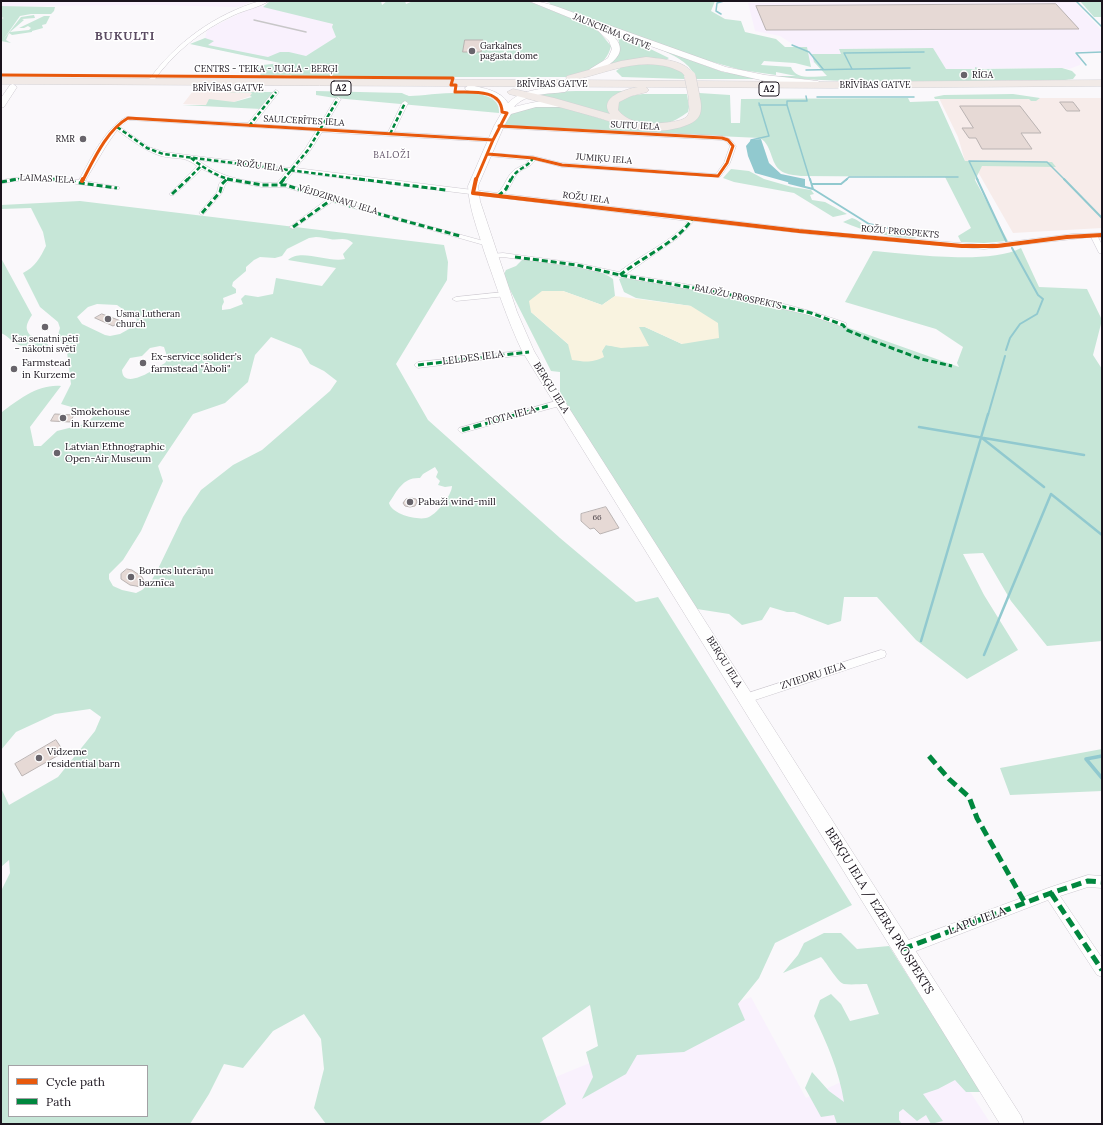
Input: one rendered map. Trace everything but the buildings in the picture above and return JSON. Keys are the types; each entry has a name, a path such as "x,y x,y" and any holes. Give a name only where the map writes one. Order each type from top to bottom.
{"highway":[{"path":"473,89 498,90 526,94 566,104 625,122 653,128 684,122 692,118 695,113 694,96 689,73 679,66 654,60 640,60 622,63 574,77 555,80 502,84"},
{"path":"622,63 613,71 617,76 630,81 653,84"},
{"name":"BRĪVĪBAS GATVE","path":"1,81 830,85 1102,82"},
{"name":"BRĪVĪBAS GATVE","path":"1,87 473,89 1102,88"},
{"path":"625,122 617,117 612,111 611,105 614,100 620,96 636,91 683,89"}],"main road":[{"name":"JAUNCIEMA GATVE","path":"533,1 669,56 678,61 689,73"},
{"path":"593,71 607,63 615,54 616,50 613,39 607,33 594,25"},
{"path":"594,25 608,28 724,69 765,78 830,85"},
{"path":"1,105 13,87"},
{"path":"473,89 489,93 501,99 506,105 507,112 536,104 566,104"},
{"path":"526,94 566,89"},
{"name":"BERĢU IELA","path":"526,94 515,101 499,126 476,179 473,193 477,213 504,294 529,352 746,698"},
{"name":"BERĢU IELA / EZERA PROSPEKTS","path":"746,698 1013,1124"}],"street":[{"path":"150,82 174,53 205,30 246,8 266,1"},
{"path":"249,126 276,92"},
{"path":"280,184 308,150 338,100"},
{"path":"390,134 406,103"},
{"name":"SAULCERĪTES IELA","path":"117,127 124,119 128,118 493,140"},
{"name":"SUITU IELA","path":"499,126 722,138 728,140 732,146 726,163 718,176"},
{"path":"82,181 91,163 117,127"},
{"name":"ROŽU IELA","path":"117,127 154,152 191,158 695,219"},
{"name":"JUMIĶU IELA","path":"488,154 533,158 562,165 718,176"},
{"name":"VĒJDZIRNAVU IELA","path":"191,158 201,166 227,179 262,185 280,184 503,255 577,265 632,277"},
{"path":"498,196 506,189 515,172 530,164 533,158"},
{"path":"172,194 201,166"},
{"name":"LAIMAS IELA","path":"1,182 24,177 82,181 117,188"},
{"path":"202,213 220,192 222,184 227,179"},
{"path":"293,227 331,200"},
{"path":"620,275 633,264 677,235 695,219"},
{"name":"ROŽU PROSPEKTS","path":"695,219 799,231 972,246 1008,245 1059,237 1102,235"},
{"path":"1093,235 1102,251"},
{"name":"BALOŽU PROSPEKTS","path":"632,277 722,293 811,312 843,325"},
{"path":"456,299 504,294"},
{"name":"LELDES IELA","path":"418,365 529,352"},
{"name":"TOTA IELA","path":"462,430 560,403"},
{"name":"ZVIEDRU IELA","path":"746,698 881,654"},
{"name":"LAPU IELA","path":"903,949 1051,893 1088,881 1102,882"},
{"path":"1051,893 1102,970"}],"shaded area":[{"path":"5,1 252,1 242,6 235,7 157,5 1,6"},
{"path":"1075,2 1102,31 1102,51 1074,52 1081,61 1080,65 1069,69 946,69 932,48 839,49 841,54 839,54 843,62 813,63 794,45 780,36 755,31 748,3"},
{"path":"261,6 333,23 332,27 336,37 306,56 277,62 194,45 205,38 207,30 251,8"},
{"path":"267,90 234,102 206,105 183,104 193,91"},
{"path":"939,98 1102,98 1102,228 1013,233 978,172 965,161 958,137"},
{"path":"751,997 806,1098 918,1047 937,1041 991,1124 501,1124 492,1103"}],"green space":[{"path":"270,1 381,1 382,5 387,1 405,1 406,4 413,1 528,1 596,28 611,46 605,59 595,68 569,77 293,77 291,75 260,76 262,69 257,69 255,66 280,63 190,44 205,38 214,41 208,45 268,57 280,52 289,52 306,56 336,37 332,27 333,24 263,7"},
{"path":"543,1 715,1 711,11 725,19 741,21 745,32 776,39 785,47 807,47 811,67 795,63 764,61 761,65 791,67 797,74 807,77 827,76 814,62 812,54 841,54 839,49 933,48 946,69 975,69 975,67 981,69 1062,68 1072,71 1076,75 1073,79 1065,80 915,82 840,81 765,76 796,76 776,72 776,75 741,70 698,58 549,5 550,3"},
{"path":"1080,1 1102,1 1102,17 1094,17"},
{"path":"1,6 55,7 51,14 31,14 20,16 3,40 21,17 34,15 35,18 22,19 24,20 10,32 29,30 31,28 28,26 19,28 44,16 50,16 46,24 42,25 43,28 32,32 12,35 9,33 6,40 11,43 1,41 1,19 4,18 1,17"},
{"path":"618,37 640,44 669,58 666,60 642,58 607,66 618,54"},
{"path":"660,49 723,72 754,77 753,79 696,79 686,64"},
{"path":"665,63 685,73 684,79 622,77 616,71 626,64"},
{"path":"316,91 402,93 409,96 445,93 476,94 488,97 497,103 499,113 335,98 316,95"},
{"path":"626,91 609,102 607,106 610,114 608,115 532,94 542,92"},
{"path":"223,92 273,92 261,109 182,105 206,105 209,99 234,102 252,97 250,96 252,93"},
{"path":"699,93 730,95 731,123 740,123 741,99 908,98 910,102 938,101 965,161 1052,162 1056,167 982,166 975,180 1008,241 984,243 961,242 958,236 971,228 945,177 801,176 789,174 780,170 776,166 768,146 760,138 504,126 508,117 512,113 530,106 562,107 625,126 686,124 699,102"},
{"path":"643,94 687,94 689,107 688,112 668,123 648,124 628,119 618,111 617,104 629,97"},
{"path":"1013,94 1040,98 1036,101 1031,101 1029,99 935,99 934,97 944,95"},
{"path":"731,169 749,171 764,179 792,187 811,190 814,194 810,195 812,200 825,202 847,214 833,217 794,193 734,182 723,178"},
{"path":"80,201 444,245 448,262 447,280 396,364 428,420 560,538 636,602 658,597 852,905 775,943 759,978 738,1004 745,1020 684,1052 637,1055 626,1074 582,1099 593,1077 586,1052 598,1046 590,1005 542,1038 566,1104 538,1124 326,1124 314,1108 324,1069 321,1039 304,1014 273,1031 243,1068 224,1064 209,1094 190,1124 1,1124 1,891 10,873 9,860 1,867 1,788 9,805 58,777 95,731 101,717 90,709 55,714 16,732 1,750 1,413 21,398 36,390 53,386 61,386 30,427 34,446 41,446 57,431 85,424 93,417 87,410 61,404 71,384 67,352 58,339 60,337 58,335 60,328 58,322 40,307 23,273 37,262 46,246 43,232 31,208 1,209 1,205","holes":["318,237 344,239 353,243 343,254 345,259 338,260 300,255 288,260 336,268 322,286 276,278 273,294 258,297 245,295 241,299 243,304 230,309 222,310 224,302 223,298 236,293 236,289 232,286 233,282 246,271 246,267 254,260 260,257 275,258 282,256 287,249 309,238","97,304 117,305 137,320 129,329 120,334 110,336 105,335 82,324 77,317 88,307","271,337 301,349 310,364 324,371 337,381 330,391 262,450 233,465 201,490 183,517 150,583 136,593 122,590 113,586 109,579 109,574 123,560 141,531 163,481 158,466 193,414 225,403 248,382 255,355","160,346 164,347 168,359 165,363 149,373 134,379 128,379 124,376 122,370 130,358 142,356 150,348","435,467 438,472 436,477 440,481 438,485 445,487 452,486 443,505 426,518 410,517 394,510 389,503 401,486 409,480 420,478 423,474"]},
{"path":"852,218 874,230 917,238 879,234 843,222"},
{"path":"1021,248 1039,287 1087,289 1102,320 1093,355 1102,369 1102,641 1047,646 1011,601 983,553 963,554 984,595 1018,650 967,679 916,640 877,597 844,597 841,621 828,625 794,612 787,612 770,607 762,620 742,625 729,614 697,609 560,395 560,372 551,371 503,276 506,270 516,266 523,259 582,267 594,270 613,279 615,296 602,305 563,291 531,312 568,344 602,351 605,345 621,347 648,346 638,327 645,327 682,344 691,306 636,298 624,292 619,279 624,277 679,286 807,313 959,367 957,363 963,347 936,329 845,302 873,251 928,256 970,257 1007,253"},
{"path":"1,258 32,315 27,325 28,332 30,335 44,340 49,346 37,348 25,347 17,344 1,333"},
{"path":"1102,749 1102,791 1010,795 1000,768"},
{"path":"824,933 841,933 857,949 889,946 981,1092 966,1092 955,1080 938,1089 923,1094 943,1121 931,1124 926,1115 917,1121 903,1109 899,1112 899,1120 902,1124 837,1124 834,1115 821,1117 805,1088 812,1072 829,1091 844,1102 836,1068 814,1016 820,1000 831,994 841,1004 850,1021 879,1014 867,984 842,983 821,957 783,973 798,955 804,943"}],"sand":[{"path":"542,291 563,291 602,305 615,296 691,306 718,323 719,338 682,344 645,327 639,327 649,346 621,348 606,345 602,351 604,357 588,362 572,360 568,344 531,312 529,301"}],"water":[{"path":"761,139 769,163 781,174 805,179 805,187 755,173 748,156 746,146 751,140"}],"waterway":[{"path":"721,14 716,11 717,3 724,1"},
{"path":"1076,1 1102,27"},
{"path":"792,45 809,52 823,69"},
{"path":"852,69 844,53 924,52"},
{"path":"1086,65 1076,53 1102,52"},
{"path":"806,70 910,68"},
{"path":"787,105 787,101 807,101 806,96"},
{"path":"817,97 914,97"},
{"path":"751,142 751,140 769,136 760,105"},
{"path":"760,105 787,105"},
{"path":"787,105 810,180"},
{"path":"978,180 969,161 1047,162 1064,179"},
{"path":"847,179 849,177 958,177"},
{"path":"810,179 813,189"},
{"path":"812,184 841,184 847,179"},
{"path":"977,179 1007,243"},
{"path":"1064,179 1102,218"},
{"path":"789,183 813,189"},
{"path":"813,189 869,224 917,234"},
{"path":"1006,350 1010,338 1020,324 1037,314 1043,299 1038,295 1012,248"},
{"path":"988,415 1005,356"},
{"path":"981,438 988,414"},
{"path":"919,427 981,438"},
{"path":"921,641 981,438"},
{"path":"981,438 1084,455"},
{"path":"982,438 1044,487"},
{"path":"984,655 1051,494 1102,535"},
{"path":"1102,756 1086,759 1102,778"}],"railway":[{"path":"254,20 306,32"}],"marked path":[{"path":"249,126 276,92"},
{"path":"280,184 308,150 338,99"},
{"path":"390,134 405,103"},
{"path":"117,127 147,148 163,154 446,190"},
{"path":"191,158 201,166 227,179 262,185 286,185 350,206 460,236"},
{"path":"498,196 506,189 515,172 530,164 533,158"},
{"path":"172,194 201,166"},
{"path":"1,182 14,179 43,178 117,188"},
{"path":"202,213 220,192 222,184 227,179"},
{"path":"293,227 331,200"},
{"path":"620,275 633,264 683,230 692,219"},
{"path":"515,257 577,265 620,275 722,293 811,313 843,325 847,330 873,341 921,359 952,366"},
{"path":"418,365 529,352"},
{"path":"462,430 548,406"},
{"path":"929,756 949,779 969,797 977,818 1025,903"},
{"path":"903,949 1051,893 1088,881 1102,882"},
{"path":"1051,893 1102,970"}],"cycle path":[{"name":"CENTRS - TEIKA - JUGLA - BERĢI","path":"1,75 453,78 451,85 456,85 455,92 477,93 493,96 499,100 502,105 502,112 507,113 476,179 473,193 799,231 962,246 997,246 1067,237 1102,235"},
{"path":"82,181 109,136 122,121 128,118 493,140"},
{"path":"488,154 533,158 562,165 718,176 727,163 733,146 728,140 722,138 499,126"}],"place":[{"name":"Garkalnes pagasta dome","path":"472,51"},
{"name":"RĪGA","path":"964,75"},
{"name":"RMR","path":"83,139"},
{"name":"Usma Lutheran church","path":"108,319"},
{"name":"Kas senatni pētī – nākotni svētī","path":"45,327"},
{"name":"Ex-service solider's farmstead \"Āboli\"","path":"143,363"},
{"name":"Farmstead in Kurzeme","path":"14,369"},
{"name":"Smokehouse in Kurzeme","path":"63,418"},
{"name":"Latvian Ethnographic Open-Air Museum","path":"57,453"},
{"name":"Pabaži wind-mill","path":"410,502"},
{"name":"Bornes luterāņu baznīca","path":"131,577"},
{"name":"Vidzeme residential barn","path":"39,758"}],"district":[{"name":"BUKULTI","path":"125,37"},
{"name":"BALOŽI","path":"392,155"}]}
